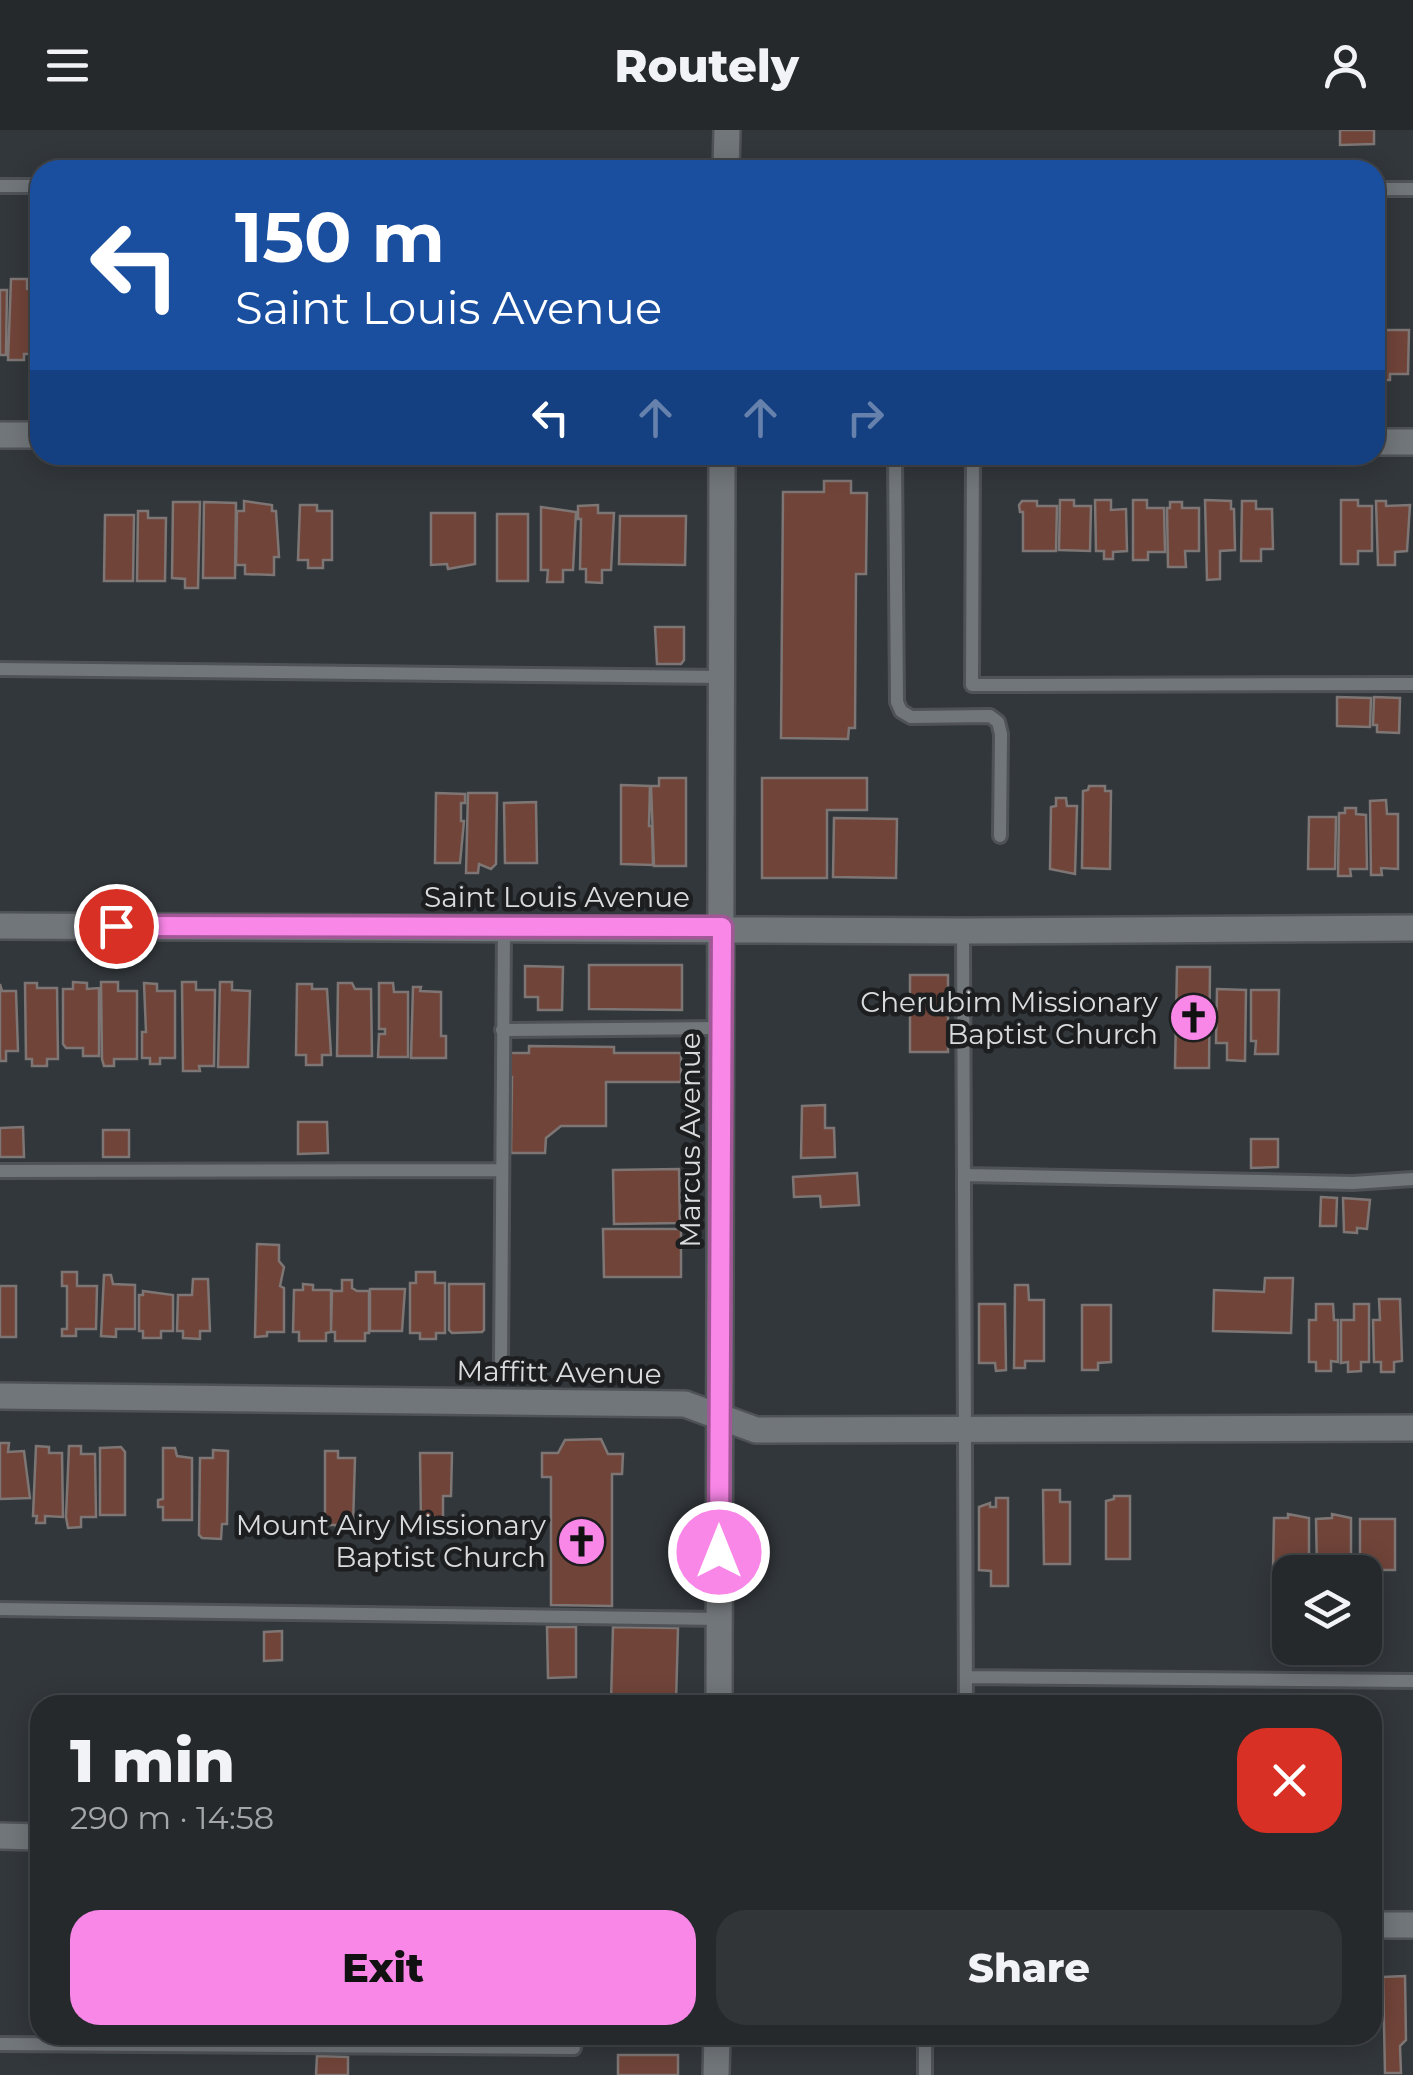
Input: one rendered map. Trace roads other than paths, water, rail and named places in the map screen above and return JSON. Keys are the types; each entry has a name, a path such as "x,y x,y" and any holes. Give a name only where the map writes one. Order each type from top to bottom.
{"street":[{"path":"726,130 726,160"},
{"path":"0,435 30,435"},
{"path":"1385,442 1413,442"},
{"name":"Marcus Avenue","path":"719,1695 722,465"},
{"name":"Saint Louis Avenue","path":"0,926 1413,928"},
{"name":"Maffitt Avenue","path":"0,1396 685,1404 756,1430 1413,1428"},
{"path":"0,1836 30,1837"},
{"path":"1382,1924 1413,1925"},
{"path":"716,2045 716,2075"}],"lane":[{"path":"0,186 30,186"},
{"path":"1385,189 1413,189"},
{"path":"895,465 897,702 901,711 911,717 990,716 998,722 1002,734 1000,836"},
{"path":"974,465 972,684 1413,684"},
{"path":"0,669 722,677"},
{"path":"501,1360 504,927"},
{"path":"963,930 966,1695"},
{"path":"502,1030 720,1028"},
{"path":"0,1171 500,1170"},
{"path":"964,1175 1353,1183 1413,1179"},
{"path":"0,1610 720,1619"},
{"path":"967,1677 1413,1681"},
{"path":"0,2044 30,2044"},
{"path":"547,2045 574,2048"},
{"path":"924,2075 925,2045"}],"place":[{"name":"Cherubim Missionary Baptist Church","path":"1193,1018"},
{"name":"Mount Airy Missionary Baptist Church","path":"581,1541"}]}
